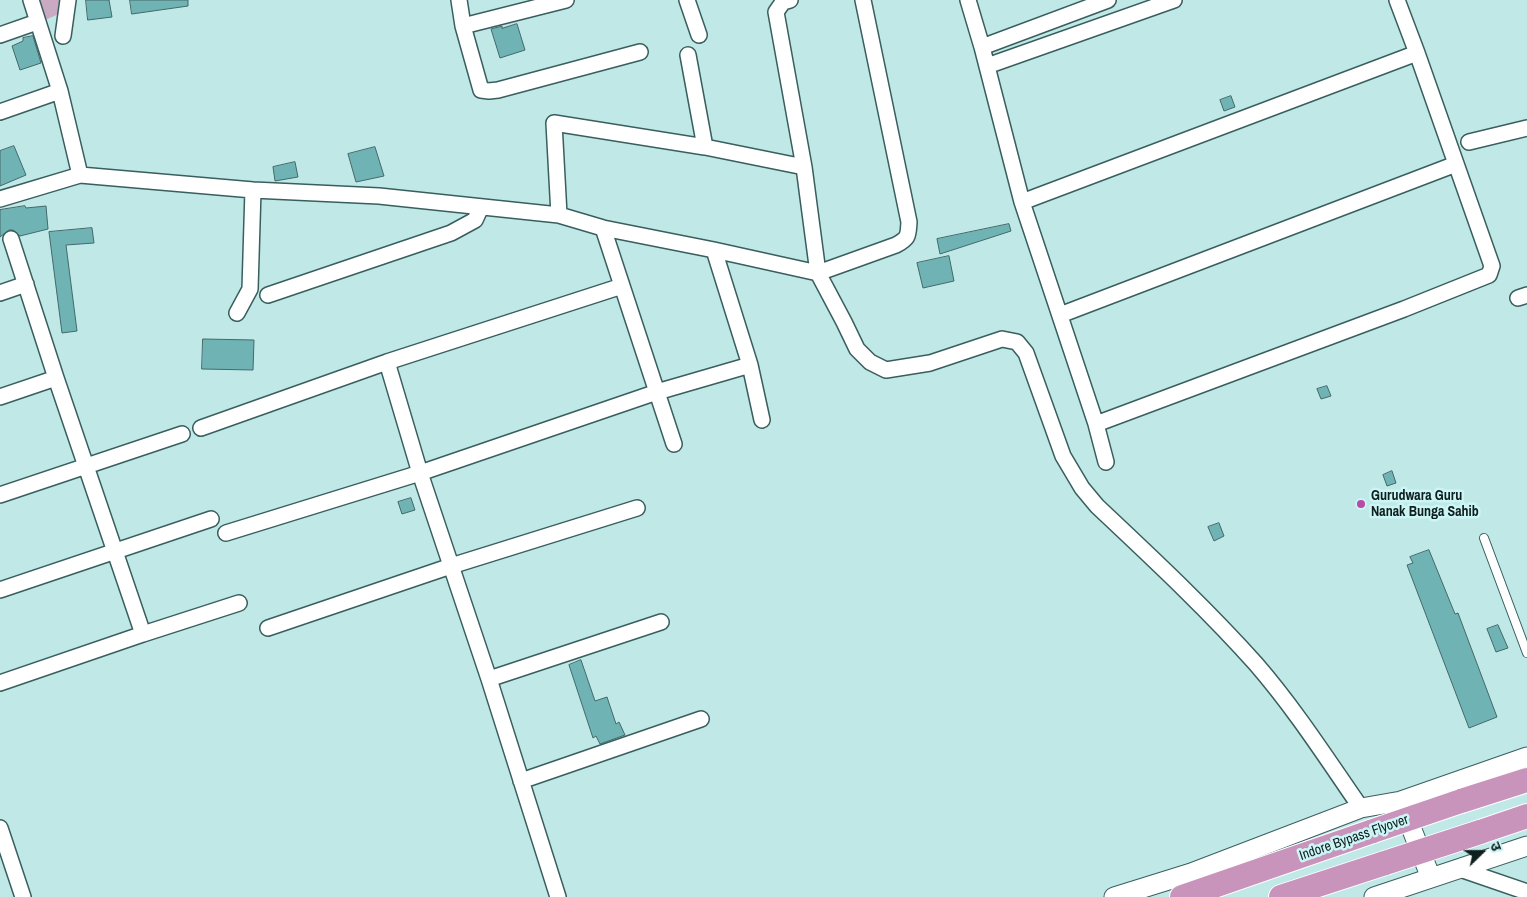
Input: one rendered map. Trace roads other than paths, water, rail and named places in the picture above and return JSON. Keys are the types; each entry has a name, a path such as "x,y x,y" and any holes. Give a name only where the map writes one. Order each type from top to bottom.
{"highway":[{"name":"Indore Bypass Flyover","path":"1182,897 1527,780"},
{"path":"1280,897 1527,816"}],"street":[{"path":"30,0 60,90 80,175"},
{"path":"63,36 68,0"},
{"path":"459,0 463,26 481,90 489,91 640,52"},
{"path":"463,26 566,0"},
{"path":"687,0 699,35"},
{"path":"790,0 783,2 776,12 804,167 818,273 857,349 870,362 886,370 930,363 1002,339 1017,342 1026,353 1063,456 1082,488 1097,506 1200,604 1257,665 1292,708 1361,808"},
{"path":"0,199 80,175 254,190 379,196 559,215 603,228 818,273 896,245 906,240 908,235 909,222 863,0"},
{"path":"968,0 1022,202 1096,424 1106,462"},
{"path":"982,47 1108,0"},
{"path":"987,66 1174,0"},
{"path":"1096,424 1404,310 1487,277 1492,266 1397,0"},
{"path":"0,35 37,22"},
{"path":"1022,202 1417,53"},
{"path":"688,55 705,147"},
{"path":"0,112 60,90"},
{"path":"559,215 554,123 705,147 804,167"},
{"path":"1469,142 1527,128"},
{"path":"1060,315 1456,164"},
{"path":"237,313 250,289 254,190"},
{"path":"268,295 451,232 475,220 481,208"},
{"path":"603,228 674,444"},
{"path":"11,239 56,378 144,634"},
{"path":"714,250 750,365 762,420"},
{"path":"0,293 26,284"},
{"path":"201,428 387,362 622,286"},
{"path":"387,362 420,473 558,897"},
{"path":"226,533 420,473 657,392 750,365"},
{"path":"0,396 56,378"},
{"path":"0,495 182,434"},
{"path":"268,628 450,566 637,508"},
{"path":"0,590 211,519"},
{"path":"0,683 239,603"},
{"path":"488,679 661,622"},
{"path":"521,782 700,719"},
{"path":"1114,897 1191,873 1361,808 1401,801 1527,757"},
{"path":"1401,801 1431,878"},
{"path":"0,828 7,873 23,897"},
{"path":"1374,897 1527,846"},
{"path":"1457,868 1527,892"}],"lane":[{"path":"1484,538 1527,653"}],"place":[{"name":"Gurudwara Guru Nanak Bunga Sahib","path":"1361,504"}]}
